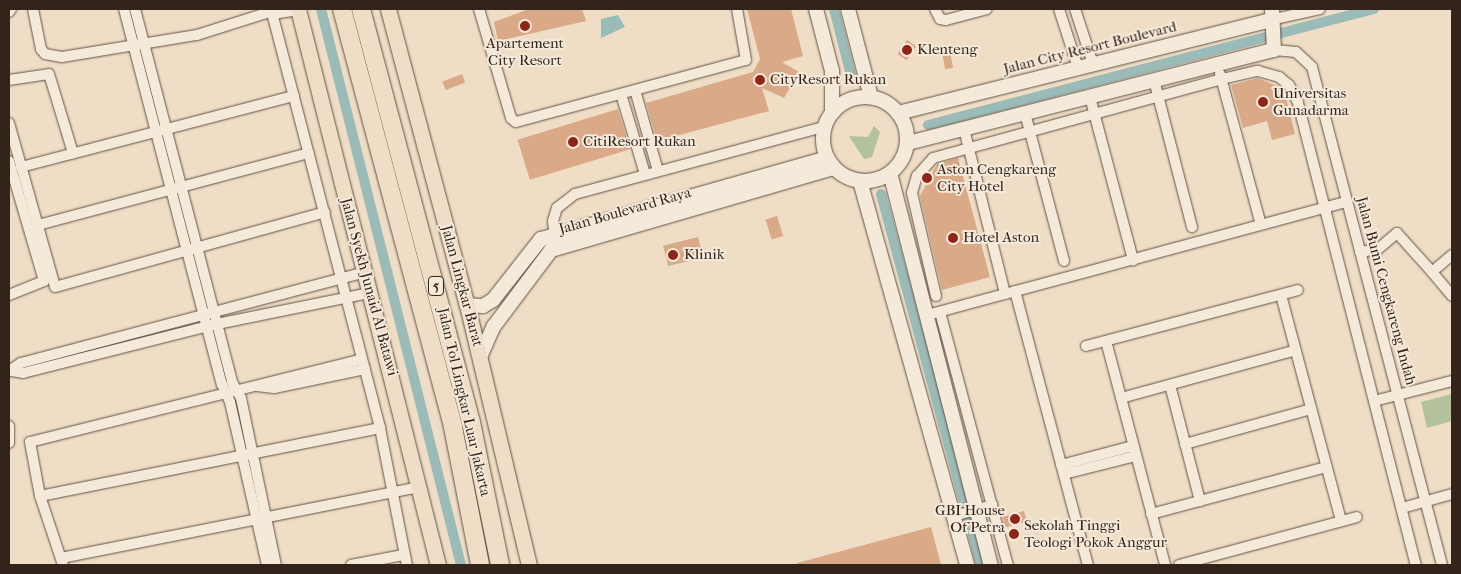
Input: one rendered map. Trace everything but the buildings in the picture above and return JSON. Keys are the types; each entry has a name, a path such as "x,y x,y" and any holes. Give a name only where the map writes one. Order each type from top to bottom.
{"highway":[{"name":"Jalan Tol Lingkar Luar Jakarta","path":"342,9 453,427 480,565"},
{"name":"Jalan Tol Lingkar Luar Jakarta","path":"361,9 471,422 500,565"}],"main road":[{"name":"Jalan Lingkar Barat","path":"388,9 467,305 529,565"},
{"name":"Jalan Syekh Junaid Al Batawi","path":"298,10 420,486 438,565"}],"street":[{"path":"33,9 41,49 52,57 197,35 274,10 298,10"},
{"path":"124,9 139,44"},
{"path":"135,9 139,44 176,190 186,250 225,393 249,453"},
{"path":"479,9 511,118 516,122 746,60 737,9"},
{"path":"816,9 832,71 832,113"},
{"path":"848,9 871,97"},
{"path":"935,9 940,19 946,20 987,9"},
{"path":"1058,9 1078,68"},
{"path":"1075,9 1093,64"},
{"name":"Jalan City Resort Boulevard","path":"908,143 1218,64 1272,29 1320,9"},
{"path":"274,10 294,96 380,428 405,560 351,565"},
{"name":"Jalan City Resort Boulevard","path":"898,112 1093,64 1272,29"},
{"name":"Jalan Bumi Cengkareng Indah","path":"1272,29 1312,67 1442,565"},
{"path":"1218,64 1261,225"},
{"path":"936,296 912,193 917,176 933,158 1030,130 1258,71 1290,85 1296,95 1416,565"},
{"path":"9,80 49,74 73,153"},
{"path":"1154,80 1192,227"},
{"path":"635,90 658,171"},
{"path":"621,94 646,174"},
{"path":"21,166 294,96"},
{"path":"860,181 890,173 902,160 908,143 898,112 871,97 849,100 832,113 824,128 830,163 860,181 957,515 967,565"},
{"path":"1090,97 1133,260"},
{"path":"1026,113 1064,261"},
{"path":"9,123 55,287 325,212"},
{"path":"555,241 552,221 565,200 646,174 824,128"},
{"path":"964,129 1010,293 1063,470 1088,565"},
{"path":"38,226 309,153"},
{"path":"9,161 44,281 9,295"},
{"name":"Jalan Boulevard Raya","path":"467,305 483,306 493,300 535,243 555,241 830,163"},
{"path":"890,173 933,313 964,400 1008,565"},
{"path":"176,190 197,247 237,390 262,516 276,565"},
{"path":"933,313 1347,202"},
{"path":"1360,252 1378,249 1397,233 1452,296"},
{"name":"Jalan Boulevard Raya","path":"480,357 489,334 555,241"},
{"path":"1432,272 1452,255"},
{"path":"10,371 70,350 365,272"},
{"path":"1086,346 1298,290"},
{"path":"10,371 23,373 217,324 346,296 370,293"},
{"path":"1281,295 1341,521"},
{"path":"933,313 950,405 974,510 991,565"},
{"path":"1106,340 1165,565"},
{"path":"70,350 72,362"},
{"path":"1121,398 1296,350"},
{"path":"364,364 274,388 256,386 237,390 33,440 29,446 40,496 62,562 262,516 420,486"},
{"path":"1374,401 1452,381"},
{"path":"1170,385 1200,501"},
{"path":"950,405 964,400"},
{"path":"1184,444 1311,409"},
{"path":"9,426 9,443"},
{"path":"40,496 380,428"},
{"path":"1063,470 1134,451"},
{"path":"1151,514 1327,468"},
{"path":"1402,508 1452,494"},
{"path":"957,515 992,505"},
{"path":"262,516 267,565"},
{"path":"1179,565 1357,517"}],"green space":[{"path":"874,126 880,132 872,157 864,159 849,136 868,137"},
{"path":"1452,394 1452,421 1427,428 1421,402"}],"water":[{"path":"618,15 625,27 601,38 601,19"}],"waterway":[{"path":"321,9 461,565"},
{"path":"834,9 851,75"},
{"path":"928,125 1374,9"},
{"path":"881,194 981,565"}],"place":[{"name":"Apartement City Resort","path":"525,26"},
{"name":"Klenteng","path":"907,50"},
{"name":"CityResort Rukan","path":"760,80"},
{"name":"Universitas Gunadarma","path":"1263,102"},
{"name":"CitiResort Rukan","path":"573,142"},
{"name":"Aston Cengkareng City Hotel","path":"927,178"},
{"name":"Hotel Aston","path":"953,238"},
{"name":"Klinik","path":"673,255"},
{"name":"GBI House Of Petra","path":"1015,519"},
{"name":"Sekolah Tinggi Teologi Pokok Anggur","path":"1014,534"}]}
